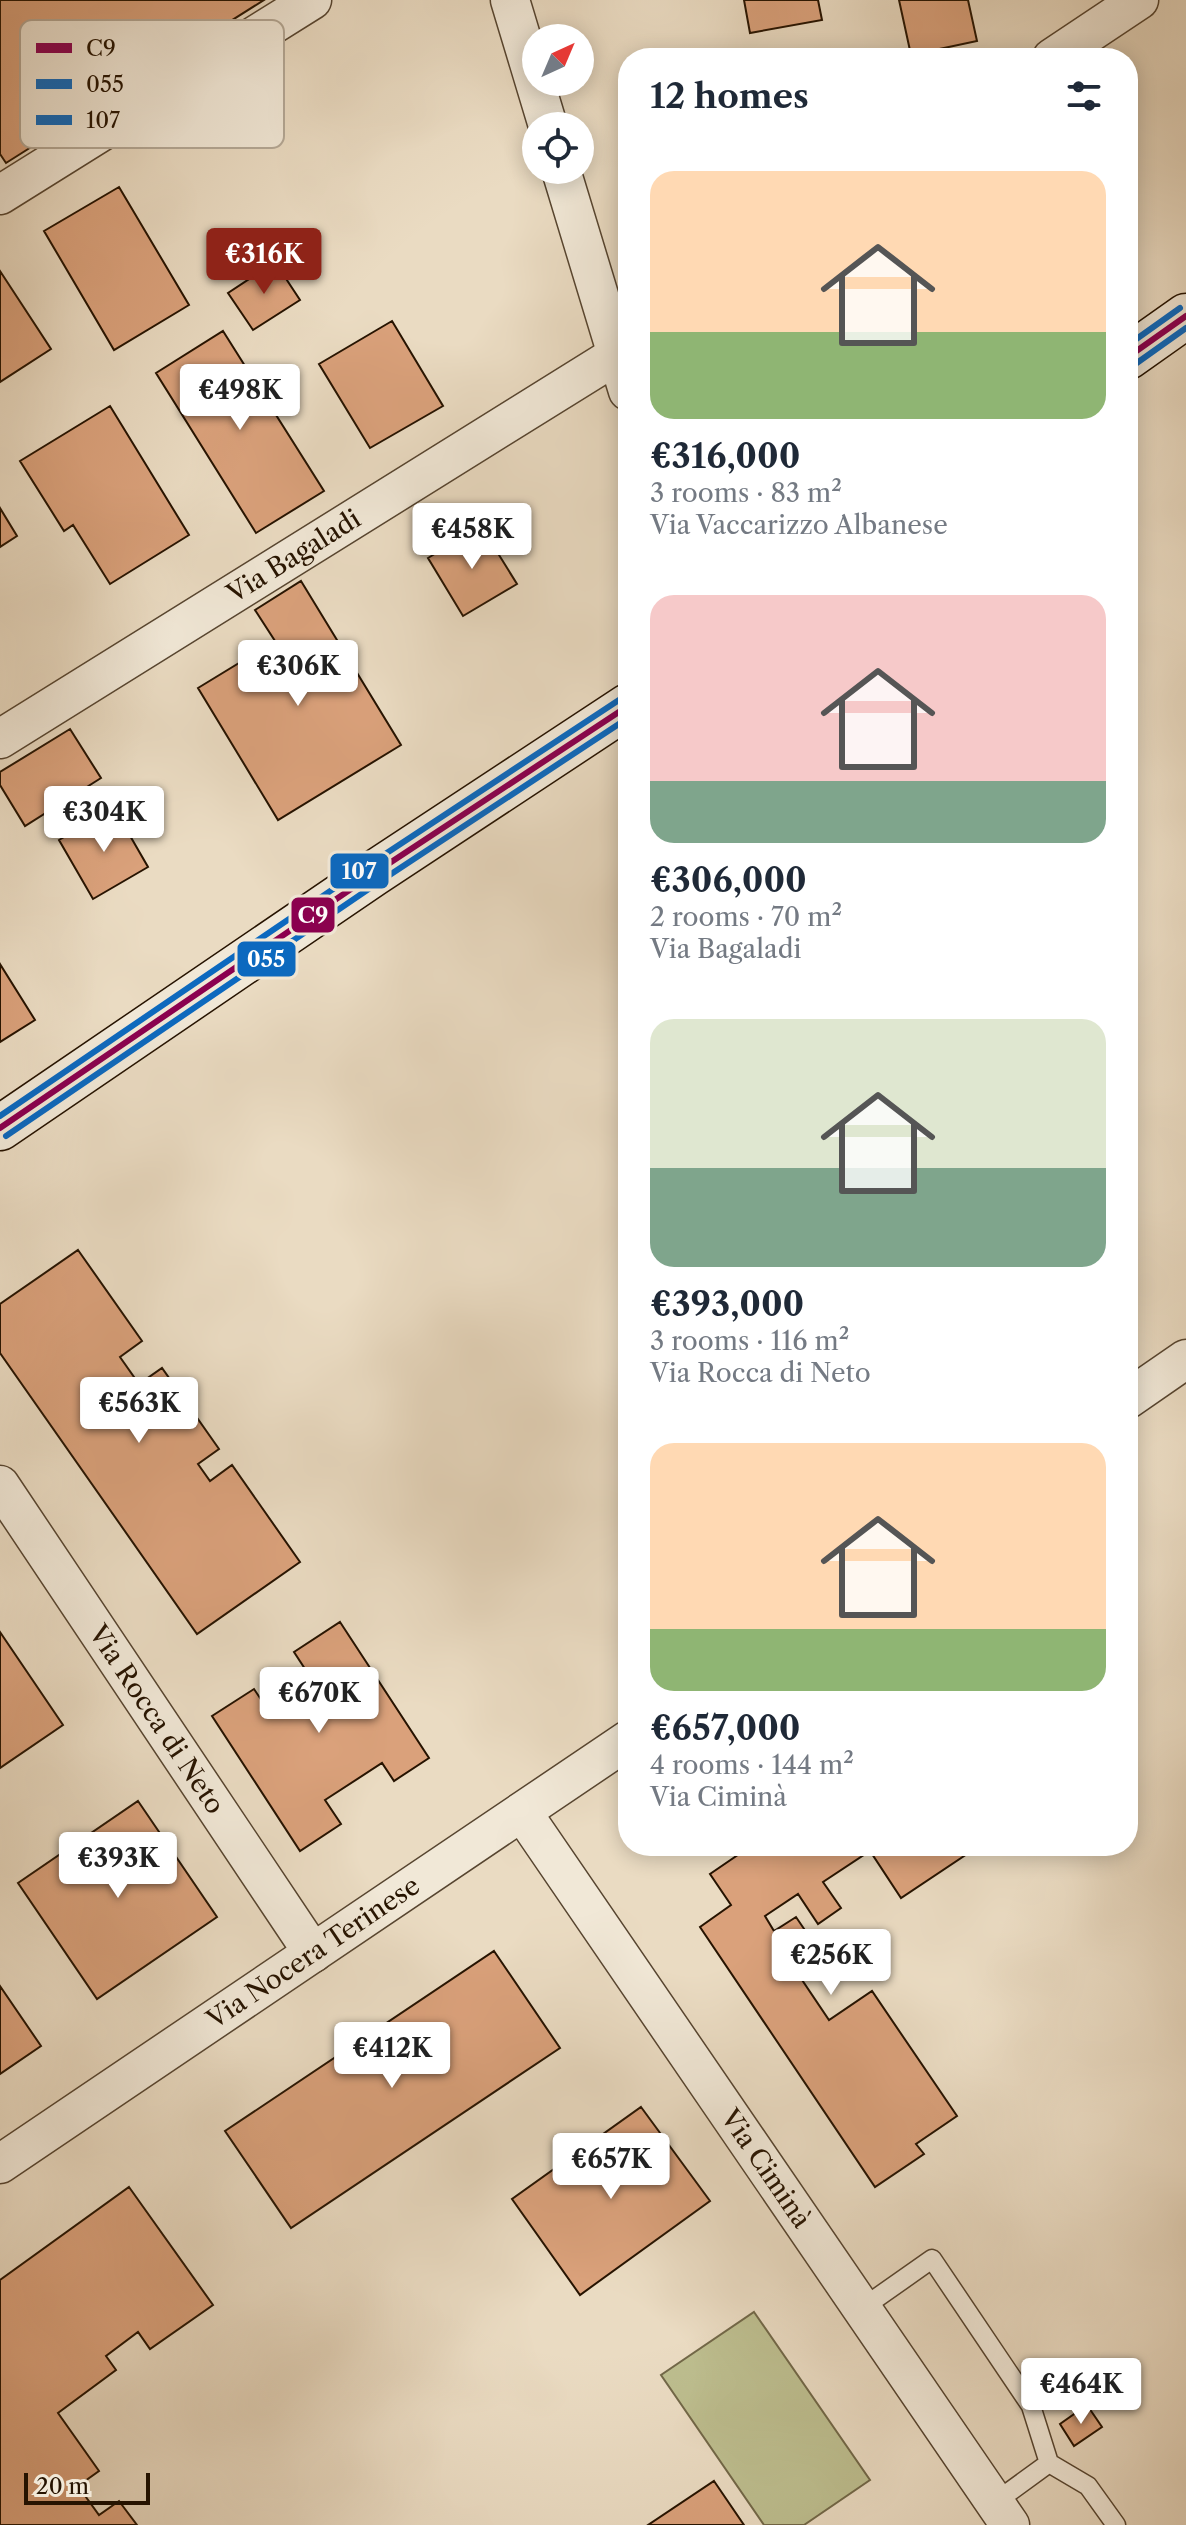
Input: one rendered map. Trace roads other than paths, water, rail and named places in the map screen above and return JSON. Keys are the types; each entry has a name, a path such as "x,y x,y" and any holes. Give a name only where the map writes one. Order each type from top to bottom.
{"main road":[{"path":"1138,350 1186,316"},
{"path":"0,1128 373,874 618,713"}],"street":[{"path":"280,20 312,0"},
{"path":"510,0 544,112"},
{"path":"1067,48 1139,0"},
{"path":"0,195 75,148"},
{"path":"566,184 618,346"},
{"name":"Via Bagaladi","path":"0,739 618,369"},
{"path":"1138,1392 1186,1359"},
{"name":"Via Rocca di Neto","path":"0,1485 313,1953"},
{"name":"Via Nocera Terinese","path":"0,2164 618,1747"},
{"name":"Via Ciminà","path":"522,1812 1002,2514"}],"lane":[{"path":"861,2309 932,2259 1031,2406 1049,2463 1088,2486 1116,2525"},
{"path":"1002,2514 1049,2463"}]}
